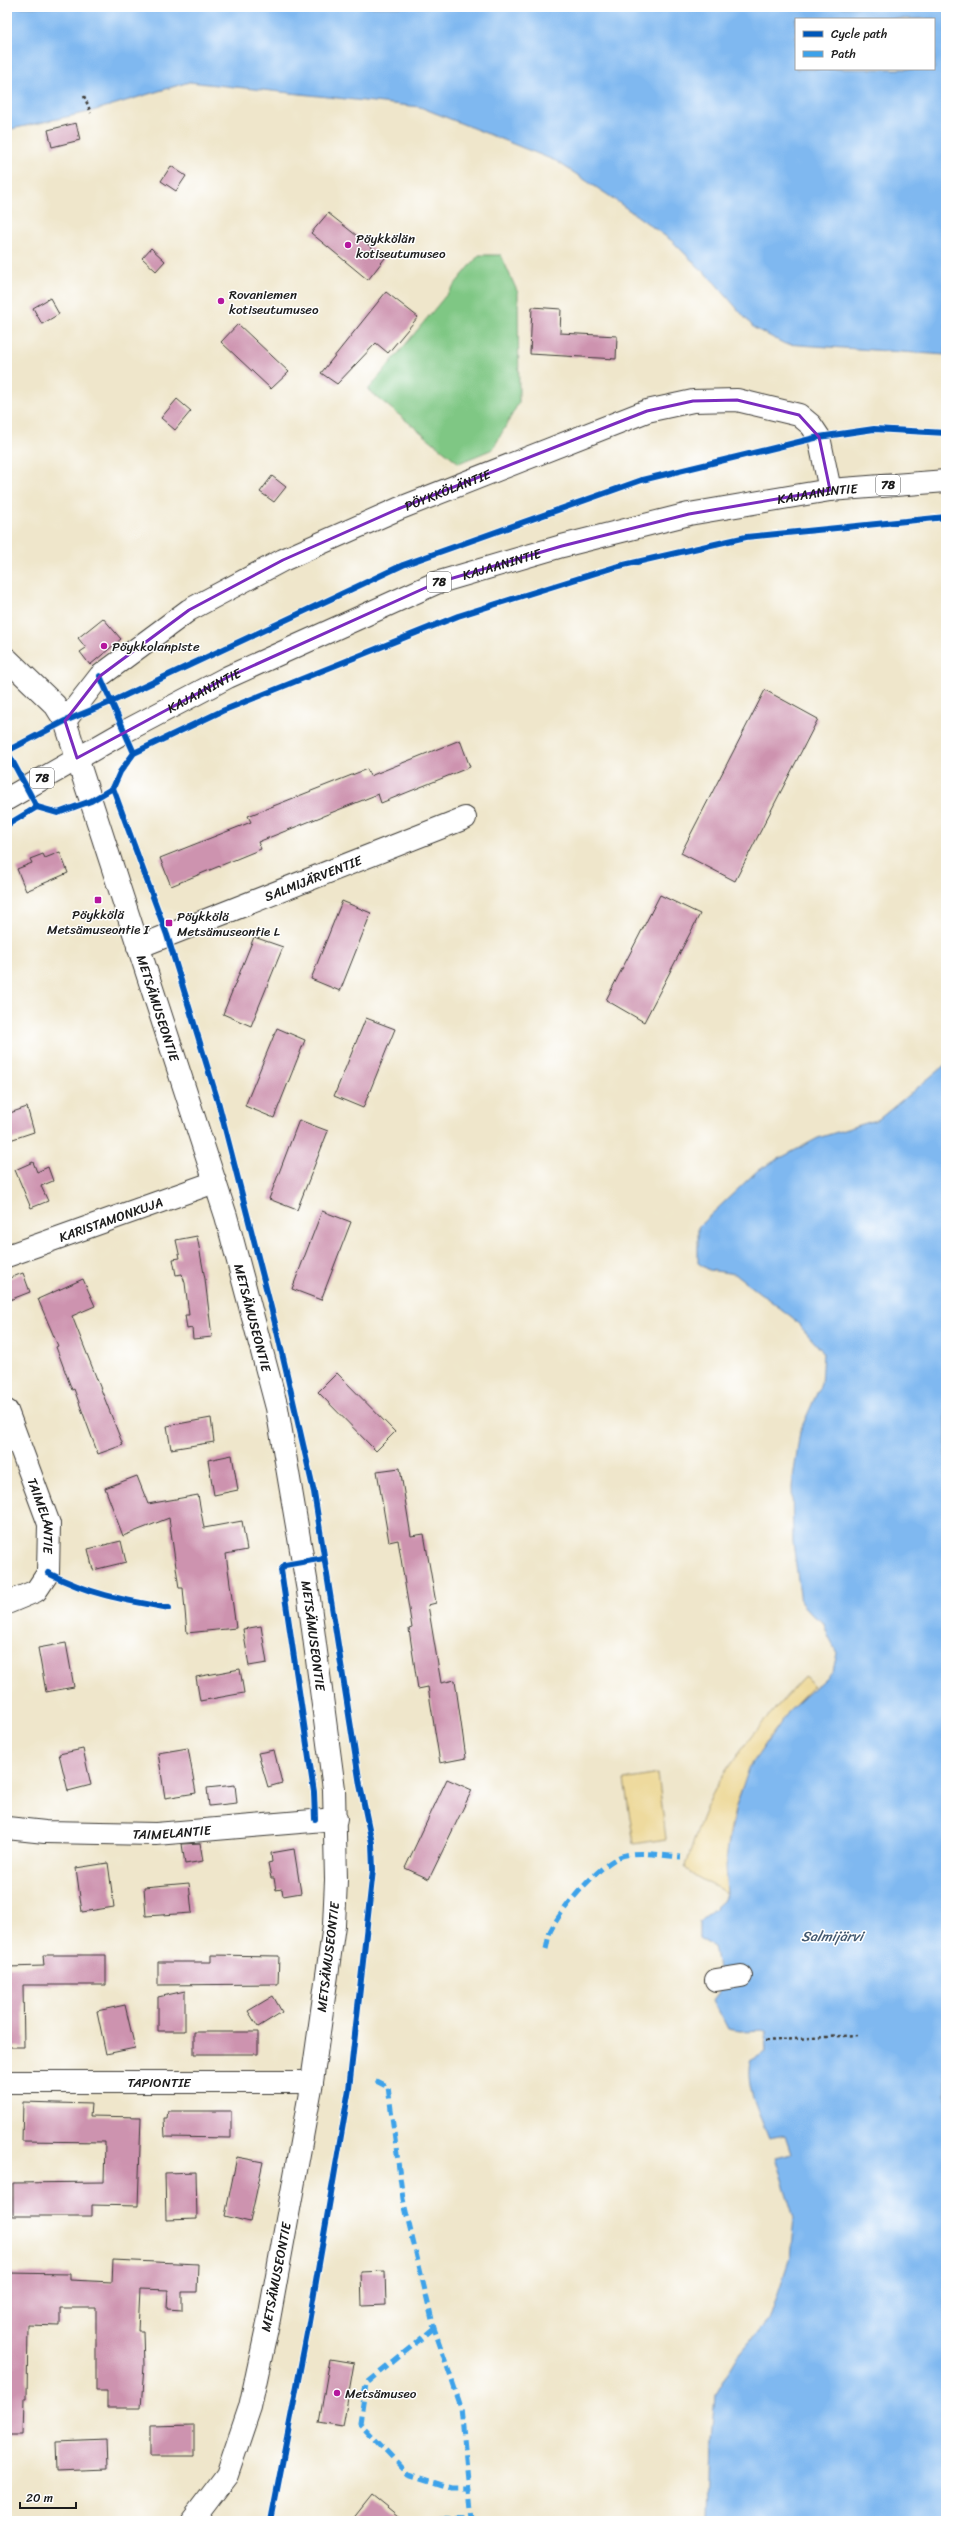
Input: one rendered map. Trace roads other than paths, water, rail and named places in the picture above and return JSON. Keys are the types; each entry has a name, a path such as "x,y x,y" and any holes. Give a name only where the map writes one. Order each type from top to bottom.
{"street":[{"name":"PÖYKKÖLÄNTIE","path":"65,721 100,676 189,610 283,560 398,509 647,411 693,401 737,400 799,414 811,425 819,437 830,490"},
{"name":"KAJAANINTIE","path":"7,799 77,758 228,677 436,583 562,546 689,514 830,490 946,481"},
{"name":"METSÄMUSEONTIE","path":"7,659 55,705 65,721 226,1216 277,1408 308,1591 334,1789 336,1819 334,1925 312,2082 250,2407 227,2475 208,2503 192,2521"},
{"name":"SALMIJÄRVENTIE","path":"138,947 465,818"},
{"name":"KARISTAMONKUJA","path":"7,1256 215,1182"},
{"name":"TAIMELANTIE","path":"7,1411 49,1524 48,1573 36,1590 7,1603"},
{"name":"TAIMELANTIE","path":"7,1828 45,1832 156,1834 336,1819"},
{"path":"716,1980 741,1976"},
{"name":"TAPIONTIE","path":"7,2082 312,2082"}],"water":[{"path":"7,7 946,7 946,355 785,344 754,328 715,283 672,241 608,195 556,161 420,107 189,82 89,112 7,130"},
{"name":"Salmijärvi","path":"946,1064 946,2521 709,2521 711,2439 715,2395 738,2356 770,2317 790,2257 794,2218 775,2157 791,2153 785,2135 769,2138 757,2110 749,2081 750,2061 766,2052 765,2030 739,2031 728,2029 713,2000 724,1985 718,1971 714,1947 699,1938 699,1922 723,1901 727,1893 725,1867 729,1841 736,1807 749,1768 789,1711 833,1671 837,1653 823,1622 813,1616 801,1603 793,1542 792,1486 800,1431 821,1384 823,1352 793,1318 735,1274 709,1270 698,1263 698,1227 758,1170 818,1138 879,1119"}],"place":[{"name":"Pöykkölän kotiseutumuseo","path":"348,245"},
{"name":"Rovaniemen kotiseutumuseo","path":"221,301"},
{"name":"Pöykkolanpiste","path":"104,646"},
{"name":"Pöykkölä Metsämuseontie I","path":"98,900"},
{"name":"Pöykkölä Metsämuseontie L","path":"169,923"},
{"name":"Metsämuseo","path":"337,2393"}]}
